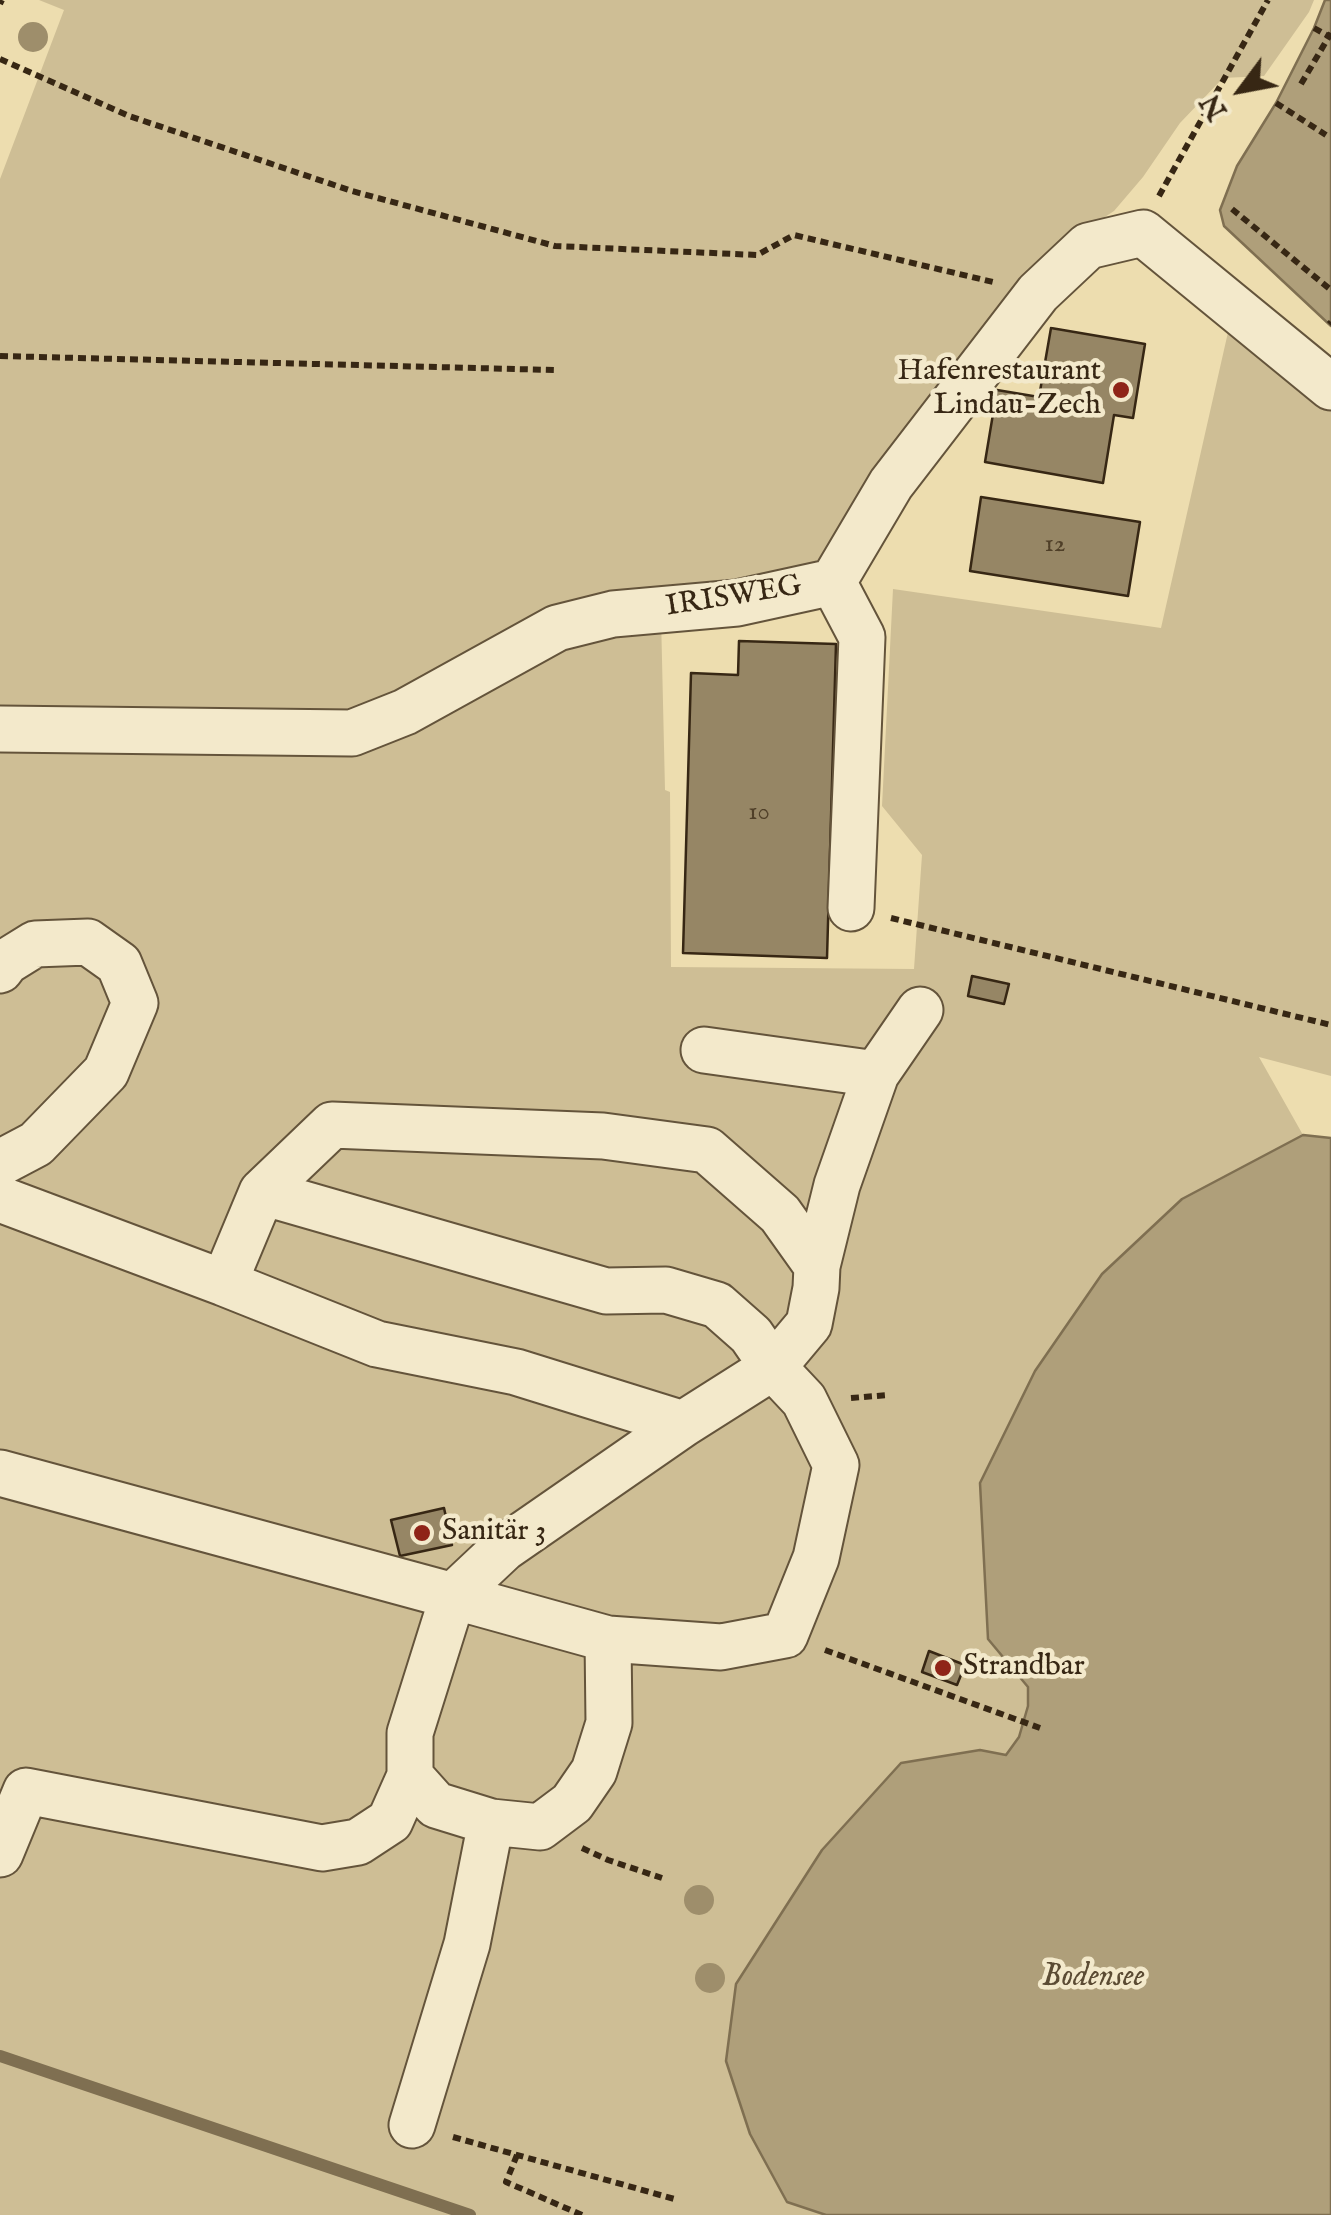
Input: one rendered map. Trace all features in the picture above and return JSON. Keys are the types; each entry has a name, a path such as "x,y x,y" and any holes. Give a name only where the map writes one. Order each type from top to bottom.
{"lane":[{"name":"IRISWEG","path":"0,729 352,732 405,712 557,628 613,614 736,603 834,582 891,484 1038,293 1088,246 1143,233"},
{"path":"1143,233 1331,387"},
{"path":"834,582 862,638 851,908"},
{"path":"0,970 35,944 88,942 119,964 134,1003 106,1072 36,1144 0,1163"},
{"path":"0,1854 13,1786 322,1848 358,1842 390,1821 410,1776 410,1733 453,1596 504,1548 773,1367 809,1324 816,1266 837,1185 876,1074 920,1010"},
{"path":"704,1050 876,1074"},
{"path":"224,1283 262,1192 332,1125 620,1138 707,1150 780,1214 816,1266"},
{"path":"0,1473 608,1639 721,1646 784,1636 816,1558 836,1465 804,1400 750,1335 717,1305 666,1290 606,1291 262,1192"},
{"path":"0,1199 377,1344 516,1372 683,1424"},
{"path":"410,1776 436,1805 491,1822 540,1828 572,1803 594,1771 608,1723 608,1639"},
{"path":"412,2125 466,1944 491,1822"}],"path":[{"path":"1143,233 1163,187 1268,0"},
{"path":"1301,84 1330,35 1314,28"},
{"path":"0,59 129,116 352,191 555,246 757,254 794,235 1038,293"},
{"path":"1276,103 1326,135"},
{"path":"1232,208 1331,290"},
{"path":"0,356 554,370"},
{"path":"851,908 1331,1026"},
{"path":"813,1646 1040,1728"},
{"path":"608,1860 662,1878"},
{"path":"412,2125 678,2200"},
{"path":"517,2155 506,2182 582,2215"}],"shaded area":[{"path":"39,0 1314,0 1264,76 1223,78 1180,123 1114,211 1074,237 821,569 611,607 349,724 0,716 0,179 64,10"},
{"path":"1231,319 1331,402 1331,1076 1259,1057 1303,1135 1182,1199 988,1638 1028,1687 1028,1706 1019,1737 1006,1755 980,1750 826,2215 0,2215 0,743 326,741 559,634 661,616 665,790 670,792 671,967 914,969 922,855 882,806 893,589 1161,628"}],"water":[{"path":"1325,0 1331,0 1331,326 1224,226 1220,210 1237,166 1276,103"},
{"name":"Bodensee","path":"1303,1135 1331,1138 1331,2215 826,2215 787,2202 750,2134 726,2061 736,1984 822,1850 901,1763 980,1750 1006,1755 1019,1737 1028,1706 1028,1687 988,1639 980,1483 1035,1371 1102,1274 1182,1199"}],"building":[{"path":"1051,328 1145,344 1133,418 1114,415 1103,483 985,462 997,390 1039,397"},
{"path":"981,497 1140,522 1128,596 970,571"},
{"path":"739,641 836,644 827,958 683,953 691,673 738,675"},
{"path":"972,976 1009,984 1004,1004 968,996"},
{"name":"Sanitär 3","path":"444,1508 452,1545 400,1556 391,1520"},
{"name":"Strandbar","path":"929,1651 965,1665 957,1685 922,1672"}],"waterway":[{"path":"0,2056 470,2215"}],"place":[{"name":"Hafenrestaurant Lindau-Zech","path":"1121,390"},
{"name":"Sanitär 3","path":"422,1533"},
{"name":"Strandbar","path":"943,1668"}]}
